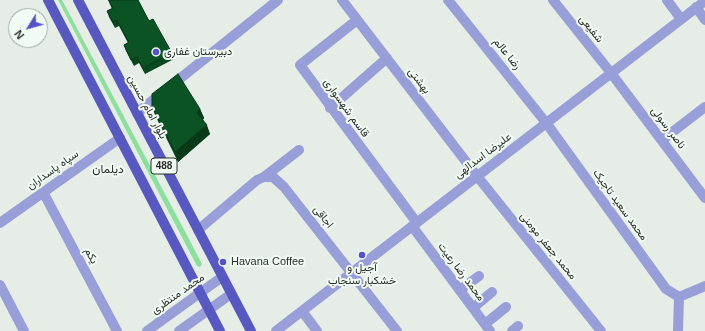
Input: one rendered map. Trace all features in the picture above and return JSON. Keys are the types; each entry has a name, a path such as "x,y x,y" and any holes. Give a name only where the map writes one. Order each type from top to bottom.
{"main road":[{"name":"488","path":"48,0 220,331"},
{"name":"بلوار امام حسین","path":"78,0 251,331"}],"street":[{"path":"137,113 278,0"},
{"name":"بهشتی","path":"342,0 477,176"},
{"name":"رضا عالم","path":"448,0 546,124"},
{"name":"شفیعی","path":"553,0 611,73"},
{"path":"667,0 681,19"},
{"name":"علیرضا اسدالهی","path":"276,331 352,274 705,0"},
{"path":"696,8 705,20"},
{"name":"قاسم شهسواری","path":"357,20 300,65 414,225"},
{"path":"330,108 387,58"},
{"name":"ناصر رسولی","path":"611,73 705,198"},
{"path":"662,140 705,106"},
{"name":"محمد سعید تاجیک","path":"546,124 666,289 679,296"},
{"name":"سپاه پاسداران","path":"0,222 120,138"},
{"path":"198,230 257,180 269,177 299,150"},
{"name":"محمد جعفر مومنی","path":"477,176 601,331"},
{"name":"اجاقی","path":"269,177 284,187 397,331"},
{"name":"یکم","path":"43,192 117,331"},
{"name":"محمد رضا رعیت","path":"414,225 487,328"},
{"path":"460,290 479,276"},
{"name":"محمد منتظری","path":"147,331 162,327 200,293 222,277"},
{"path":"0,285 24,331"},
{"path":"678,331 679,296 705,286"},
{"path":"473,308 492,292"},
{"path":"179,331 231,294"},
{"path":"487,328 506,307"},
{"path":"302,311 317,331"}],"green space":[{"path":"58,0 62,0 202,264 200,267 197,266"}],"building":[{"path":"109,0 138,0 149,21 153,19 172,53 143,68 137,57 131,60 124,45 129,42 117,20 113,22 107,11 113,8"},
{"path":"178,74 200,109 197,113 207,125 175,152 152,106 152,94"}],"place":[{"name":"دبیرستان غفاری","path":"156,52"},
{"name":"آجیل و خشکبار سنجاب","path":"362,255"},
{"name":"Havana Coffee","path":"223,262"}],"district":[{"name":"دیلمان","path":"108,170"}]}
